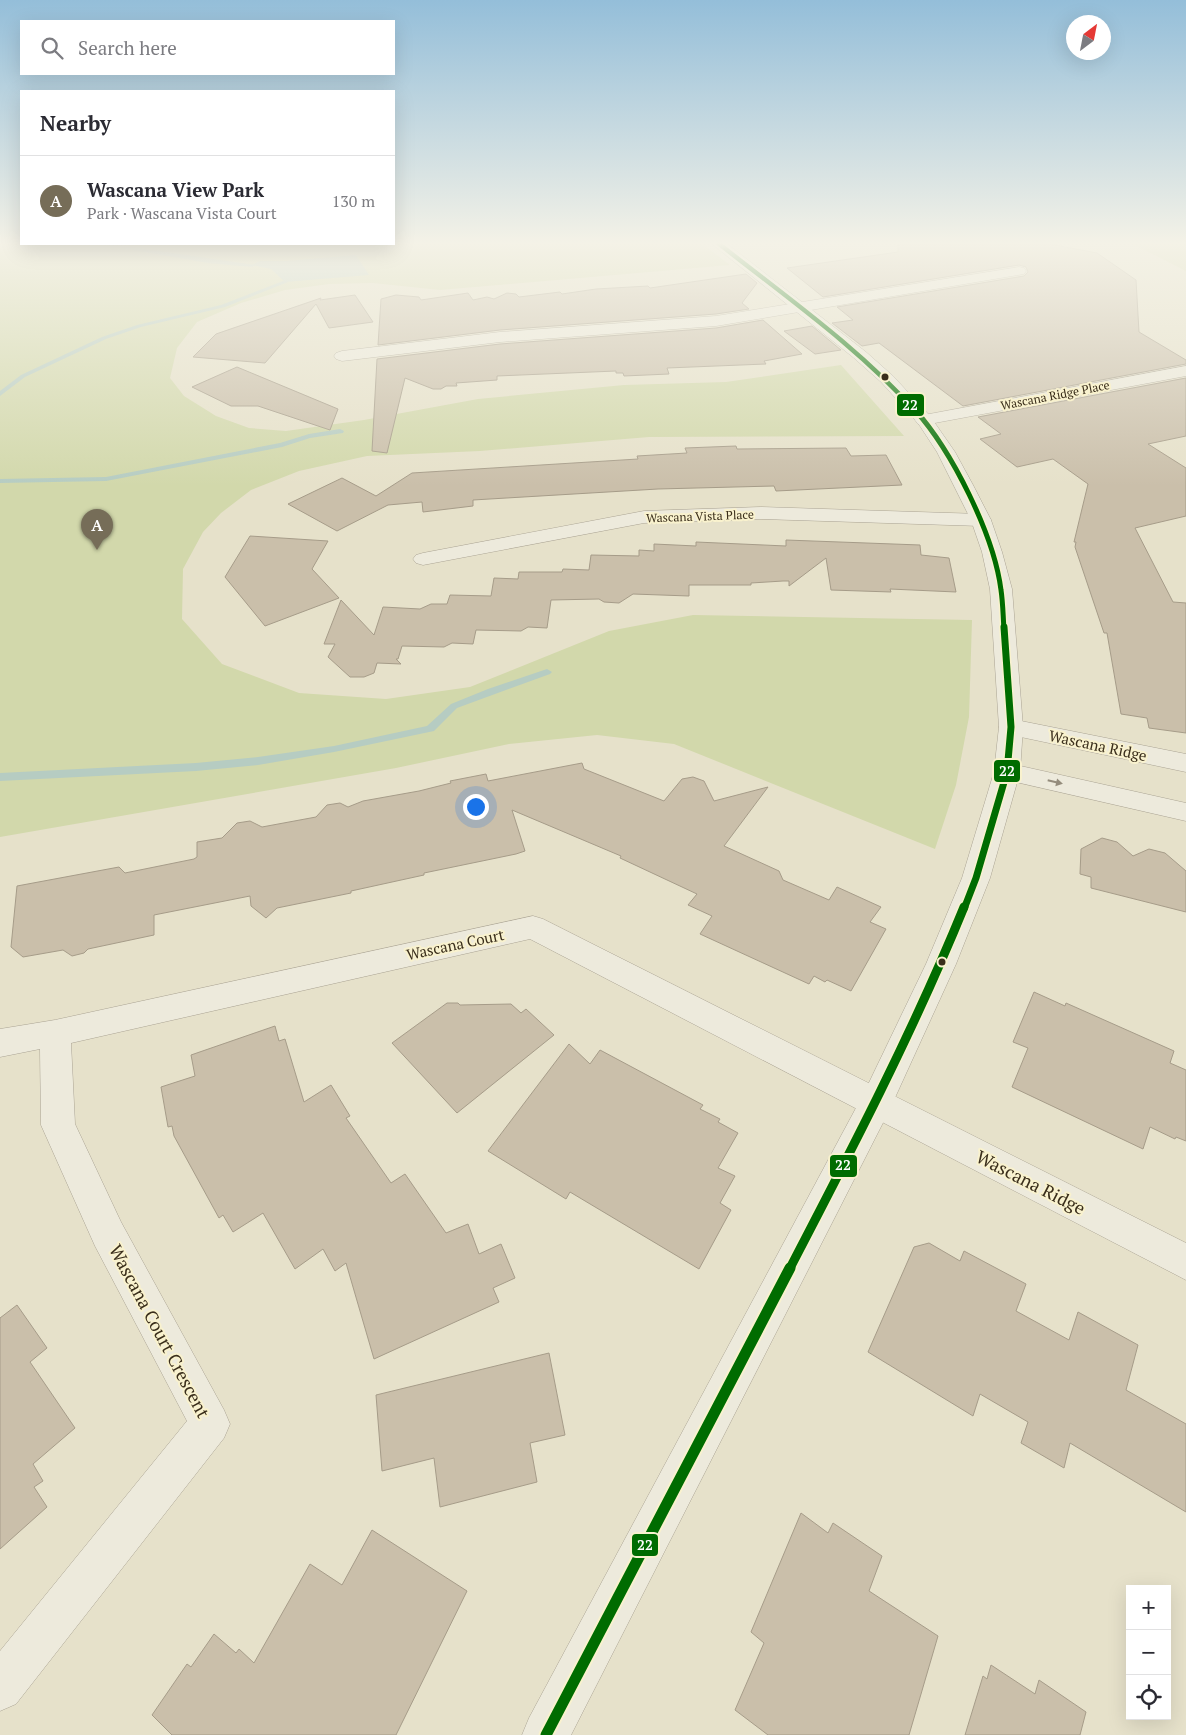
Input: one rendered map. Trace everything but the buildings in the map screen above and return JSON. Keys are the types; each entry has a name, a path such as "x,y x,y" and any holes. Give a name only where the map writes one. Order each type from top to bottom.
{"street":[{"path":"342,356 500,337 676,324"},
{"path":"546,1735 876,1103 941,964 976,878 1007,772 1011,727 1001,589 992,552 981,520 946,452 924,420 887,379 821,324"},
{"name":"Wascana Ridge Place","path":"924,420 1186,371"},
{"name":"Wascana Vista Place","path":"423,559 644,517 761,513 981,520"},
{"name":"Wascana Ridge","path":"1011,727 1186,763"},
{"path":"1007,772 1186,812"},
{"name":"Wascana Court","path":"0,1043 55,1033 533,927 876,1103"},
{"name":"Wascana Court Crescent","path":"0,1688 210,1424 108,1234 58,1125 55,1033"},
{"name":"Wascana Ridge","path":"876,1103 1186,1262"}],"green space":[{"path":"0,324 195,324 177,348 170,378 184,396 216,416 249,428 286,431 364,420 478,399 624,385 726,382 841,365 904,436 649,437 480,451 367,456 299,471 251,490 221,513 203,532 183,569 182,619 222,664 299,693 386,699 470,687 609,631 693,615 972,620 969,717 956,785 935,849 674,744 597,735 509,744 396,768 0,837"}],"waterway":[{"path":"0,394 23,376 104,338 148,324"},
{"path":"0,481 106,479 282,445 309,436 340,431"},
{"path":"0,777 196,767 258,761 334,749 430,729 454,706 547,672"}],"transit line":[{"name":"22","path":"546,1735 876,1103 941,964 976,878 1007,772 1011,727 1001,589 992,552 981,520 946,452 924,420 887,379 821,324"}],"place":[{"name":"Wascana View Park","path":"97,550"}]}
